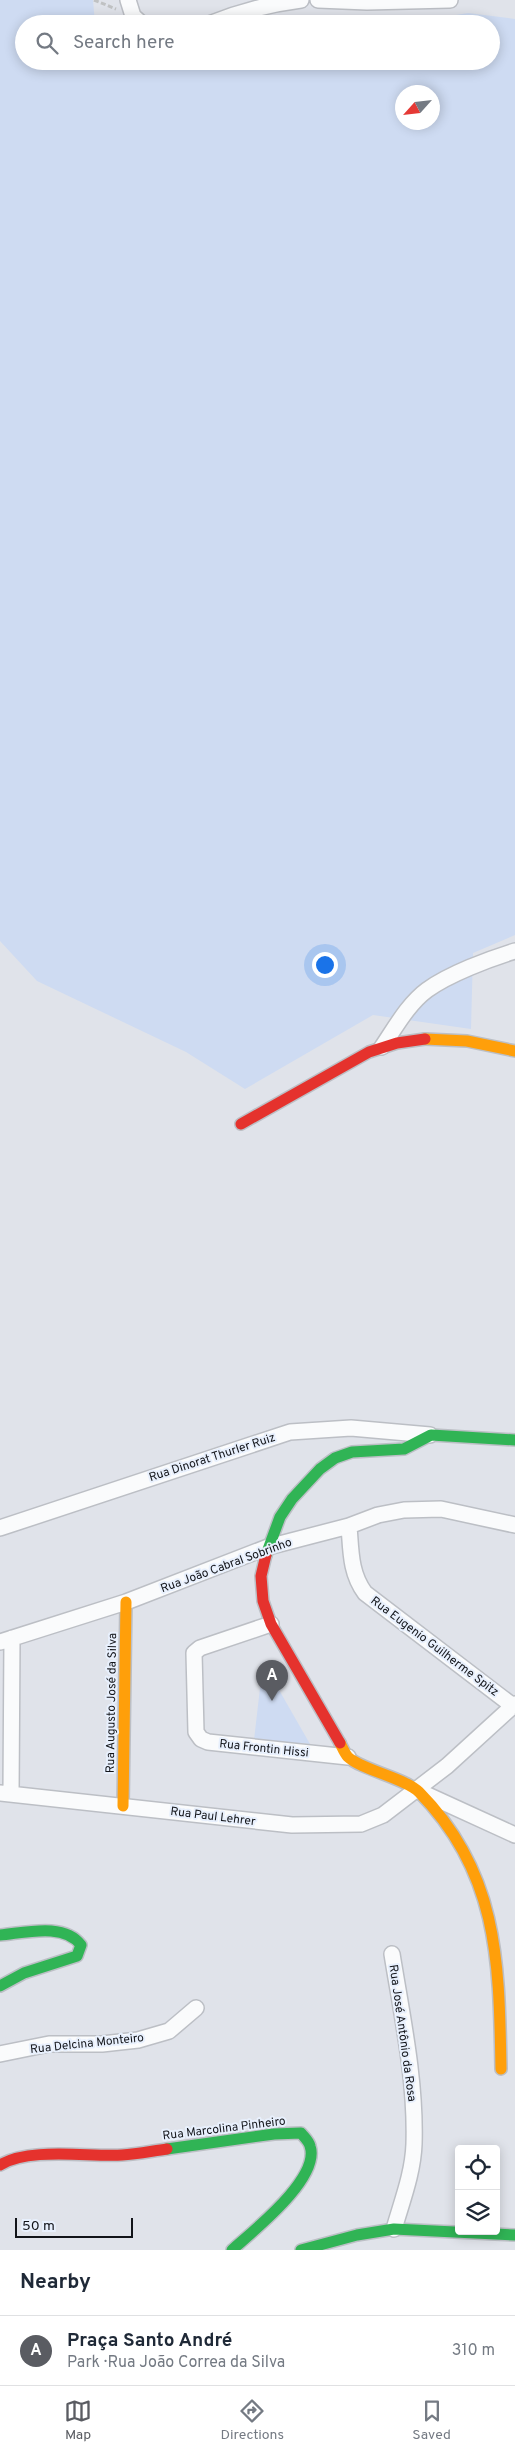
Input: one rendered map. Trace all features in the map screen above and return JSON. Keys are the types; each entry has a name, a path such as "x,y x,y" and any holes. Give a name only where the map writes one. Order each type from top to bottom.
{"street":[{"path":"128,0 132,15"},
{"path":"233,15 277,2 301,0"},
{"path":"318,0 368,2 450,0"},
{"path":"382,1047 409,1008 427,990 448,978 515,951"},
{"path":"241,1124 382,1047 427,1039 501,1046 515,1051"},
{"name":"Rua Dinorat Thurler Ruiz","path":"0,1528 290,1432 351,1428 432,1436 515,1440"},
{"name":"Rua Dinorat Thurler Ruiz","path":"348,1757 271,1624 263,1601 260,1576 268,1548 284,1511 320,1468 335,1458 352,1452 404,1449 432,1436"},
{"name":"Rua João Cabral Sobrinho","path":"6,1640 126,1602 268,1548 349,1526 378,1515 404,1510 441,1509 515,1525"},
{"name":"Rua Eugenio Guilherme Spitz","path":"349,1526 352,1568 357,1581 365,1593 514,1705"},
{"name":"Rua Augusto José da Silva","path":"123,1806 126,1602"},
{"name":"Rua Frontin Hissi","path":"271,1624 200,1648 194,1653 196,1732 201,1739 208,1742 348,1757"},
{"path":"5,1794 6,1640"},
{"path":"417,1790 447,1766 514,1705"},
{"path":"348,1757 515,1835"},
{"path":"417,1790 462,1846 472,1867 490,1919 499,1976 501,2069"},
{"name":"Rua Paul Lehrer","path":"5,1794 292,1825 361,1824 383,1815 417,1790"},
{"path":"0,1935 64,1932 74,1936 80,1945 76,1956 24,1973 0,1986"},
{"name":"Rua José Antônio da Rosa","path":"392,1954 413,2091 414,2145 409,2180 394,2229"},
{"name":"Rua Delcina Monteiro","path":"0,2054 49,2044 102,2044 138,2040 169,2031 196,2008"},
{"name":"Rua Marcolina Pinheiro","path":"0,2164 8,2160 35,2156 122,2155 274,2134 301,2133 310,2143 312,2152 304,2176 285,2202 232,2250"},
{"path":"301,2250 340,2245 394,2229 515,2235"}],"shaded area":[{"path":"0,0 93,0 94,15 15,15 15,70 500,70 500,17 515,19 515,935 473,953 471,1029 373,1015 245,1089 186,1052 37,981 0,941"},
{"path":"468,13 484,15 456,15"},
{"path":"263,1662 310,1744 254,1740"}],"traffic: fast":[{"path":"266,1555 280,1517 292,1499 320,1469 335,1458 352,1452 404,1449 431,1435 515,1440"},
{"path":"0,1935 32,1931 54,1931 65,1933 81,1945 77,1956 24,1973 0,1986"},
{"path":"167,2149 274,2134 301,2133 309,2142 311,2159 296,2188 269,2217 232,2250"},
{"path":"301,2250 357,2235 394,2229 515,2235"}],"traffic: slow":[{"path":"425,1039 467,1041 515,1051"},
{"path":"123,1806 126,1602"},
{"path":"340,1743 347,1756 354,1762 404,1782 419,1792 445,1823 465,1855 480,1887 489,1921 495,1956 499,1992 501,2069"}],"traffic: jam":[{"path":"241,1124 369,1052 397,1043 425,1039"},
{"path":"266,1555 261,1576 263,1601 271,1624 340,1743"},
{"path":"0,2165 12,2159 42,2154 122,2155 167,2149"}],"place":[{"name":"Praça Santo André","path":"272,1701"}]}
